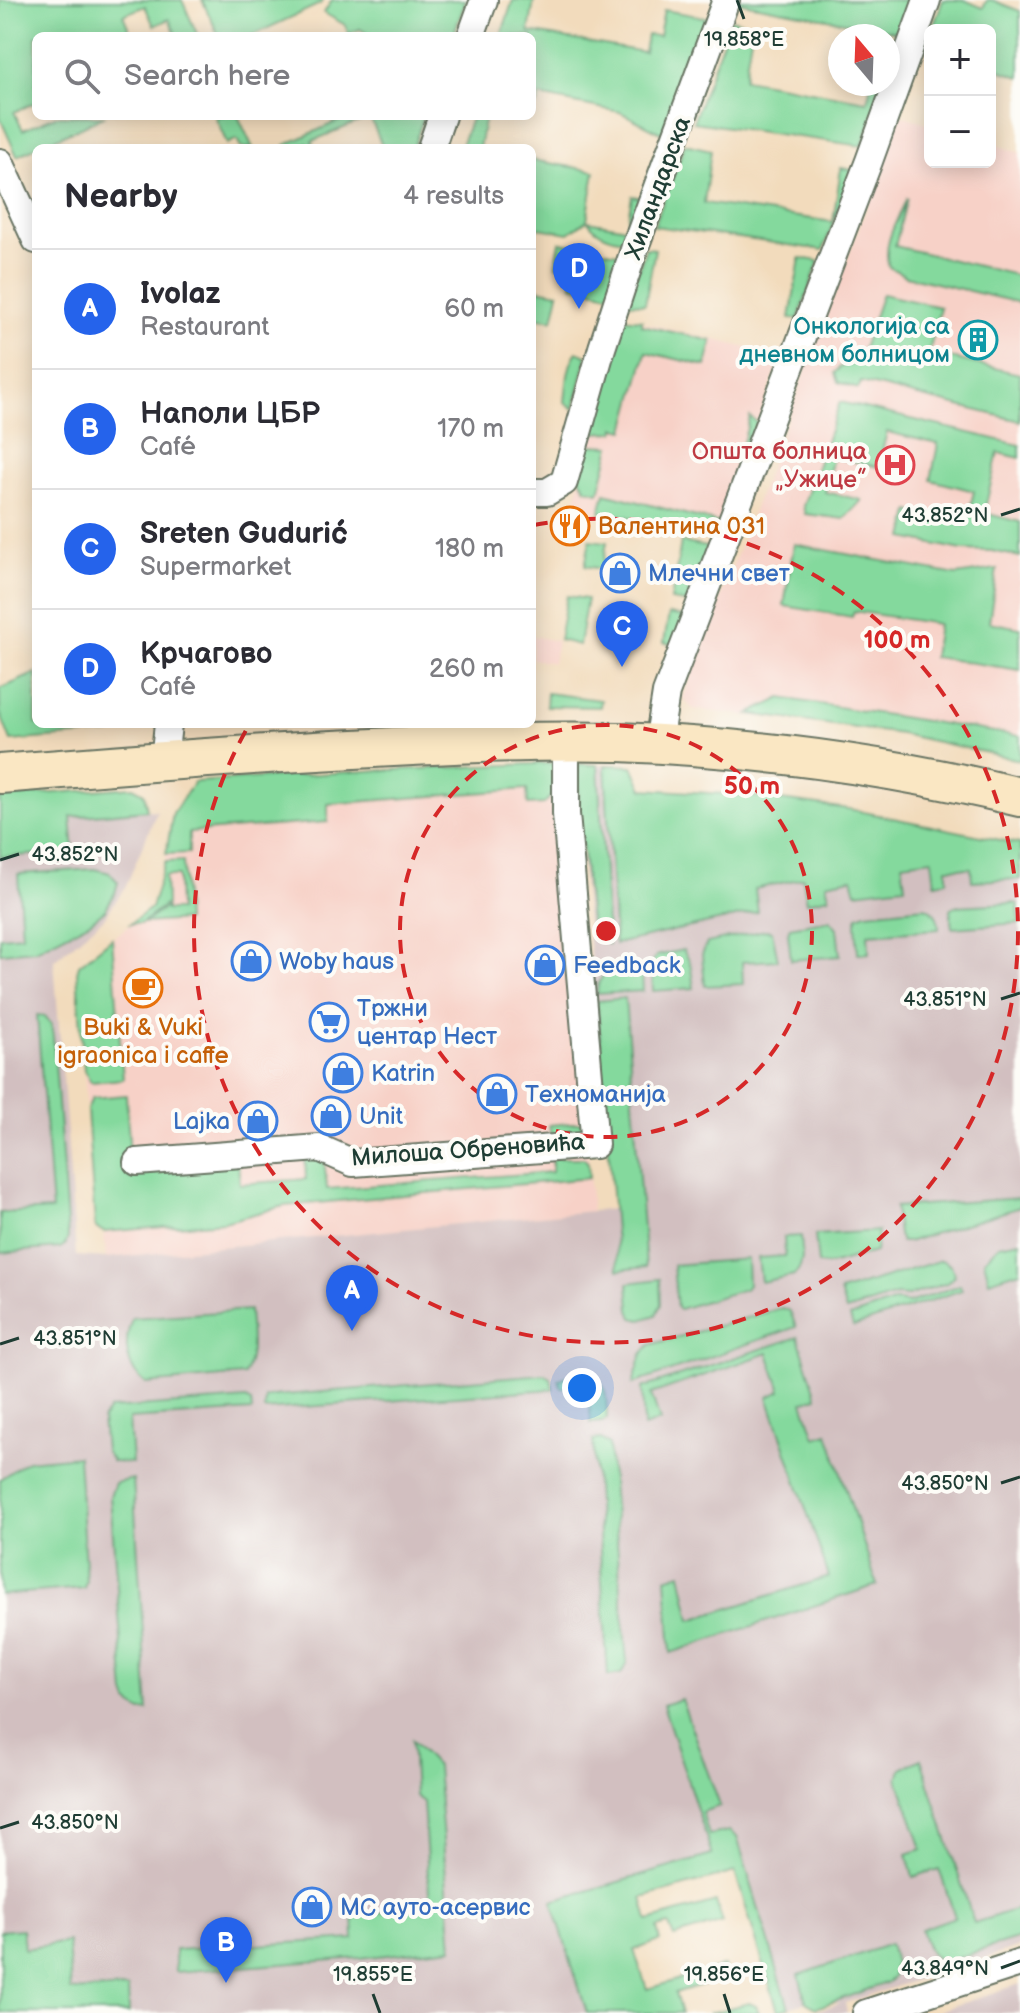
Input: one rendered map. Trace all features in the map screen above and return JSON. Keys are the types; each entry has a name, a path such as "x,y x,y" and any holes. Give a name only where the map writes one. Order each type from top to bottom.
{"street":[{"path":"472,32 484,0"},
{"name":"Хиландарска","path":"536,492 547,492 560,486 570,461 634,250 726,0"},
{"path":"658,744 666,693 869,161 927,0"},
{"path":"432,144 441,120"},
{"path":"0,162 32,231"},
{"path":"164,761 168,728"},
{"path":"0,774 351,749 566,741 746,750 858,764 1020,797"},
{"name":"Милоша Обреновића","path":"137,1162 319,1148 353,1163 595,1145 566,814 566,741"},
{"path":"866,2013 1020,1963"}],"shaded area":[{"name":"Општа болница „Ужице”","path":"897,114 924,122 924,168 996,168 996,145 1020,153 1020,760 901,734 693,709 683,698 882,167 878,165"},
{"path":"623,320 772,354 780,361 716,532 600,511 573,510"},
{"path":"536,637 557,641 553,663 536,660"},
{"name":"Тржни центар Нест","path":"554,763 592,1211 106,1258 104,1232 95,1226 77,972 79,965 151,908 165,862 173,813 194,782"},
{"path":"578,764 633,766 643,789 742,795 849,809 1020,844 1020,1947 845,2003 847,2013 810,2013 840,2003 806,2002 789,2008 740,1847 553,1901 587,2013 72,2013 24,1949 22,1929 0,1931 0,797 133,787 144,793 148,810 157,811 126,886 104,918 54,960 76,1256 106,1258 613,1209 582,865"},
{"path":"1020,1984 1020,2013 932,2013"}],"green space":[{"path":"0,0 182,0 196,32 175,32 169,19 154,26 145,6 123,15 130,32 32,32 32,104 14,112 23,130 46,120 96,120 43,144 32,144 32,149 17,156 0,118"},
{"path":"202,0 323,0 260,32 217,32"},
{"path":"332,0 466,0 454,32 365,32 360,29 348,32 345,25 324,13"},
{"path":"513,0 534,0 529,32 502,32"},
{"path":"914,0 902,33 900,24 854,24 737,2"},
{"path":"943,0 965,0 983,8 987,0 992,0 1020,11 1020,77 996,69 996,24 934,24"},
{"path":"664,10 709,18 672,117 669,116 665,135 620,112 539,96 538,105 536,33 644,52 647,35 659,36"},
{"path":"731,19 753,25 744,79 867,101 868,96 880,96 862,146 693,122"},
{"path":"217,120 240,120 251,144 239,144 237,139 227,144"},
{"path":"340,120 363,120 312,141 313,144 287,144"},
{"path":"371,120 423,120 414,144 381,144"},
{"path":"470,120 484,120 480,144 462,144"},
{"path":"685,144 711,150 704,203 833,222 841,168 853,170 823,250 654,226"},
{"path":"536,161 595,171 587,220 569,233 536,228"},
{"path":"632,196 643,198 628,241 600,233 588,221 626,228"},
{"path":"907,198 895,246 1020,276 1020,303 906,276 889,267 889,241"},
{"path":"560,242 623,254 609,294 572,285 576,269 556,265"},
{"path":"646,248 655,249 645,304 627,303"},
{"path":"800,258 819,261 798,319 790,318"},
{"path":"536,289 559,293 553,320 536,318"},
{"path":"882,294 940,307 929,353 1020,374 1020,421 861,382 858,389 838,382 835,373 840,367 858,363"},
{"path":"621,318 642,320 642,325 712,341 706,366 646,352 625,430 616,428 615,432 590,433 596,423 595,416"},
{"path":"577,352 587,356 574,409 565,402 569,369"},
{"path":"840,402 1020,445 1020,458 998,453 984,513 1020,522 1020,557 992,551 962,550 904,538 910,511 966,525 974,491 931,480 938,444 887,432 878,467 833,457 825,492 862,500 844,519 805,514 803,506"},
{"path":"750,417 757,422 727,500"},
{"path":"587,445 611,446 599,492 586,489 579,476"},
{"path":"605,493 719,523 712,544 704,535 695,533 695,529 600,512"},
{"path":"590,540 607,542 602,569 585,566"},
{"path":"681,542 711,548 689,603 671,600"},
{"path":"794,544 956,575 997,569 989,622 1020,628 1020,670 933,657 938,624 854,611 852,617 784,606"},
{"path":"567,596 587,599 579,645 559,640"},
{"path":"669,614 685,617 674,646 664,642"},
{"path":"32,675 32,728 121,728 110,733 11,741 0,713 0,689"},
{"path":"547,693 601,700 600,707 546,706"},
{"path":"781,698 1020,736 1020,760 901,734 749,714"},
{"path":"554,763 553,794 544,804 528,805 527,789 328,804 328,822 189,832 189,853 166,854 173,813 194,782"},
{"path":"578,764 598,765 608,944 598,941 591,930 579,814"},
{"path":"605,765 633,766 643,789 742,795 849,809 1020,844 1020,879 972,881 971,868 947,868 947,881 935,883 932,859 902,863 905,886 856,892 852,878 826,883 829,897 807,902 803,878 755,889 758,912 615,944"},
{"path":"133,787 144,793 147,810 71,817 74,852 0,857 0,797"},
{"path":"183,861 186,920 144,923 166,907 166,910 179,910 178,876 165,876 166,904 140,924 130,924 151,908 165,862"},
{"path":"95,869 110,873 118,882 105,910 90,922 36,950 0,953 0,937 22,935 18,874"},
{"path":"1018,904 1020,923 952,928 950,910 955,906"},
{"path":"925,907 936,915 939,929 868,934 869,953 858,954 858,916"},
{"path":"830,920 837,928 840,956 791,960 790,927"},
{"path":"772,931 778,960 742,962 743,984 705,986 702,955 707,943"},
{"path":"112,938 123,1079 91,1082 84,1071 77,972 79,965"},
{"path":"683,950 690,962 694,988 653,991 652,962 656,956"},
{"path":"632,962 642,971 643,991 597,994 603,976"},
{"path":"625,998 646,1267 618,1270 597,1001"},
{"path":"37,1015 45,1016 51,1024 53,1036 68,1237 66,1244 60,1248 0,1253 0,1213 52,1210"},
{"path":"126,1095 130,1156 238,1163 240,1184 306,1179 305,1158 324,1157 327,1189 552,1172 552,1158 584,1158 588,1163 589,1178 284,1206 224,1222 104,1232 95,1226 87,1110 92,1098"},
{"path":"582,1122 582,1133 551,1138 549,1125"},
{"path":"1020,1198 1020,1207 907,1242 901,1242 898,1235 895,1207"},
{"path":"878,1231 875,1252 830,1265 818,1264 815,1235"},
{"path":"801,1236 802,1257 798,1271 794,1275 761,1282 758,1258 785,1256 784,1237"},
{"path":"1020,1241 1020,1271 989,1281 984,1260 999,1245"},
{"path":"747,1259 748,1285 745,1289 677,1308 673,1265"},
{"path":"941,1260 954,1273 947,1283 846,1311 840,1292"},
{"path":"660,1279 661,1304 656,1315 641,1320 633,1318 628,1283"},
{"path":"960,1285 962,1290 853,1327 850,1317 896,1301 909,1303"},
{"path":"782,1308 790,1311 796,1327 633,1384 642,1354 650,1345"},
{"path":"249,1310 251,1352 244,1375 146,1384 133,1370 127,1354 127,1336 132,1318"},
{"path":"798,1337 817,1397 803,1402 815,1437 828,1433 877,1585 671,1653 666,1578 681,1573 691,1620 829,1577 768,1397 781,1391 768,1353 651,1394 660,1421 644,1427 642,1388"},
{"path":"544,1374 551,1378 553,1389 264,1410 265,1398 273,1396"},
{"path":"589,1374 600,1381 605,1392 607,1418 602,1422 591,1423 588,1387 561,1388 559,1380 564,1377"},
{"path":"246,1399 251,1402 252,1411 129,1419 132,1463 113,1462 105,1451 102,1419 110,1409"},
{"path":"601,1439 609,1445 627,1663 621,1674 608,1676 593,1440"},
{"path":"78,1456 84,1588 0,1595 0,1479 27,1461"},
{"path":"133,1479 148,1710 141,1711 128,1702 125,1694 110,1496 115,1483"},
{"path":"681,1699 720,1806 702,1812 709,1835 729,1831 737,1837 789,2008 778,2011 735,1872 642,1898 648,1921 716,1902 723,1922 674,1937 669,1925 657,1928 660,1941 634,1950 647,1989 724,1966 727,1977 675,1993 681,2013 587,2013 552,1901 712,1855 663,1705"},
{"path":"412,1740 437,1767 452,1948 175,1972 175,1950 354,1939 353,1915 430,1907 423,1802 415,1796"},
{"path":"921,1759 974,1923 1020,1908 1020,1938 947,1961 929,1950 921,1929 955,1917 939,1869 913,1877 907,1854 922,1849 898,1779 901,1769"},
{"path":"22,1929 24,1949 68,1942 71,1991 128,1988 129,2013 0,2013 0,1931"},
{"path":"890,1944 895,1963 893,1978 886,1983 816,2008 806,2002 799,1975"},
{"path":"749,2003 756,2006 759,2013 709,2013"}],"place":[{"name":"Крчагово","path":"579,309"},
{"name":"Онкологија са дневном болницом","path":"978,340"},
{"name":"Општа болница „Ужице”","path":"895,465"},
{"name":"Валентина 031","path":"570,526"},
{"name":"Млечни свет","path":"620,573"},
{"name":"Sreten Gudurić","path":"622,667"},
{"name":"Woby haus","path":"251,961"},
{"name":"Feedback","path":"545,965"},
{"name":"Buki & Vuki igraonica i caffe","path":"143,988"},
{"name":"Тржни центар Нест","path":"329,1022"},
{"name":"Katrin","path":"343,1073"},
{"name":"Техноманија","path":"497,1094"},
{"name":"Unit","path":"331,1116"},
{"name":"Lajka","path":"258,1121"},
{"name":"Ivolaz","path":"352,1331"},
{"name":"МС ауто-асервис","path":"312,1907"},
{"name":"Наполи ЦБР","path":"226,1983"}]}
